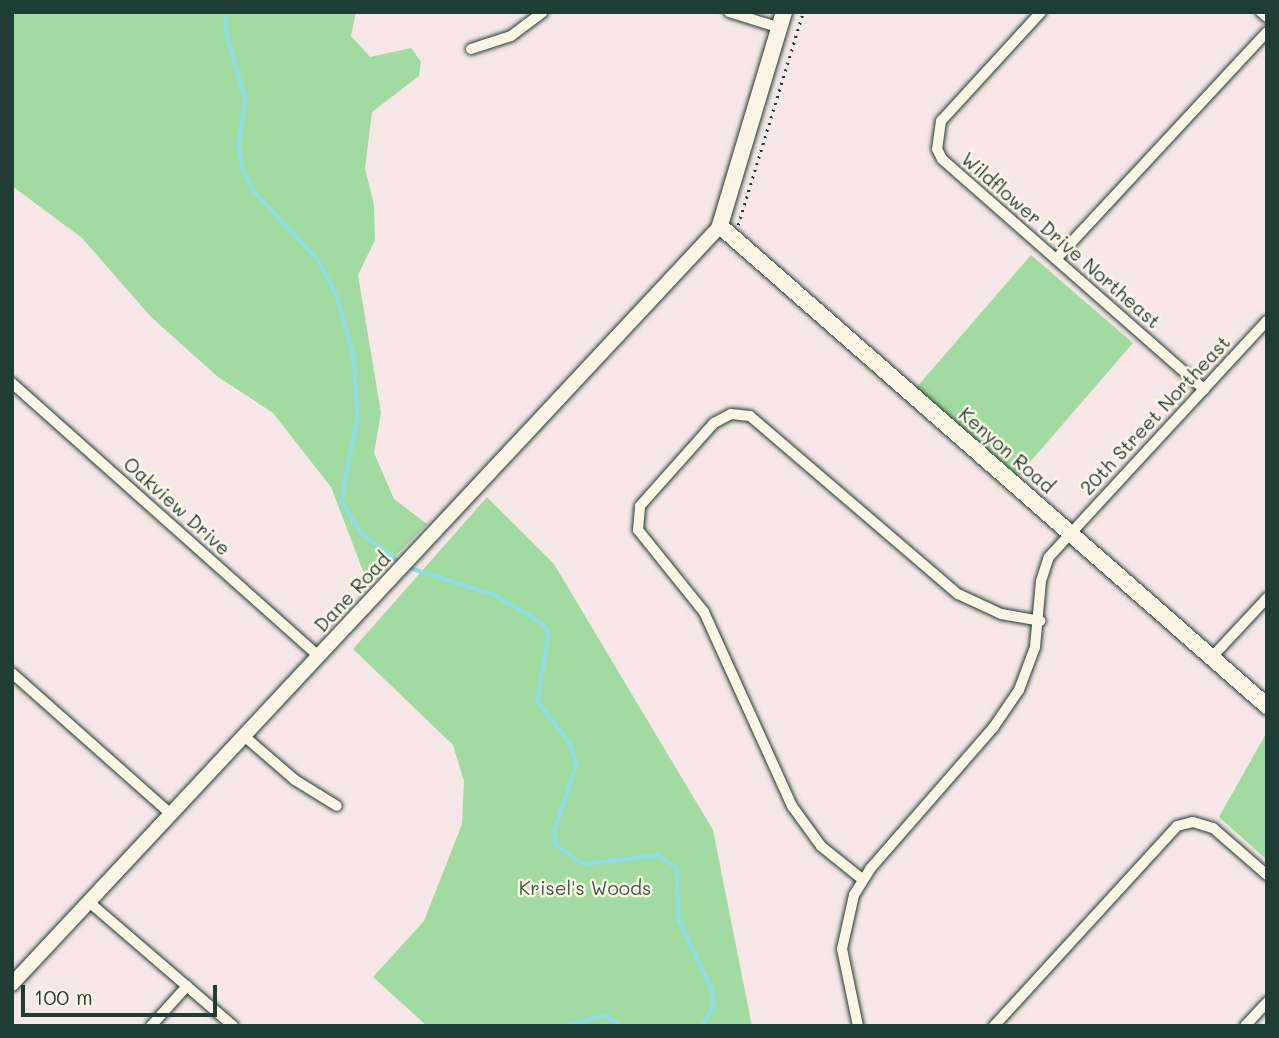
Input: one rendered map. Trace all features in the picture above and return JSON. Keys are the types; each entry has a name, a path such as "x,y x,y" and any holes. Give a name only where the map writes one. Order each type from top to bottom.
{"main road":[{"path":"720,226 782,20"},
{"name":"Kenyon Road","path":"720,226 1267,706"}],"street":[{"path":"471,49 511,36 544,12"},
{"path":"729,12 782,20"},
{"name":"Wildflower Drive Northeast","path":"1041,12 944,116 935,139 942,159 1203,389"},
{"path":"1261,12 1267,17"},
{"path":"1056,259 1267,32"},
{"name":"Dane Road","path":"12,984 720,226"},
{"name":"20th Street Northeast","path":"858,1026 842,948 847,912 862,879 1005,713 1030,666 1040,621 1043,568 1069,533 1266,323"},
{"name":"Oakview Drive","path":"12,383 318,656"},
{"path":"862,879 821,846 792,806 704,612 638,530 639,506 714,423 731,414 750,416 958,594 1001,614 1040,621"},
{"path":"1212,657 1267,598"},
{"path":"12,673 171,814"},
{"path":"244,736 295,780 337,806"},
{"path":"994,1026 1177,826 1193,822 1213,828 1267,875"},
{"path":"89,902 233,1026"},
{"path":"150,1026 187,986"},
{"path":"1245,1026 1267,1002"}],"path":[{"path":"733,238 803,12"}],"green space":[{"path":"12,12 356,12 351,36 370,57 411,48 421,62 419,76 372,112 365,168 374,205 375,240 358,275 381,413 374,453 394,499 427,524 368,584 331,487 273,413 218,377 151,317 82,238 12,186"},
{"path":"1031,255 1133,343 1018,476 916,388"},
{"name":"Krisel's Woods","path":"487,497 554,564 713,830 752,1026 427,1026 373,977 424,921 462,824 464,781 453,745 353,649"},
{"path":"1267,732 1267,860 1219,817"}],"waterway":[{"path":"225,12 228,39 246,99 239,146 243,170 254,191 319,261 338,298 354,357 358,417 342,501 361,533 401,563"},
{"path":"407,567 494,595 541,622 549,633 538,702 570,743 577,764 555,830 555,844 584,864 658,855 677,868 679,920 712,989 714,1006 703,1026"},
{"path":"564,1026 605,1015 622,1026"}]}
